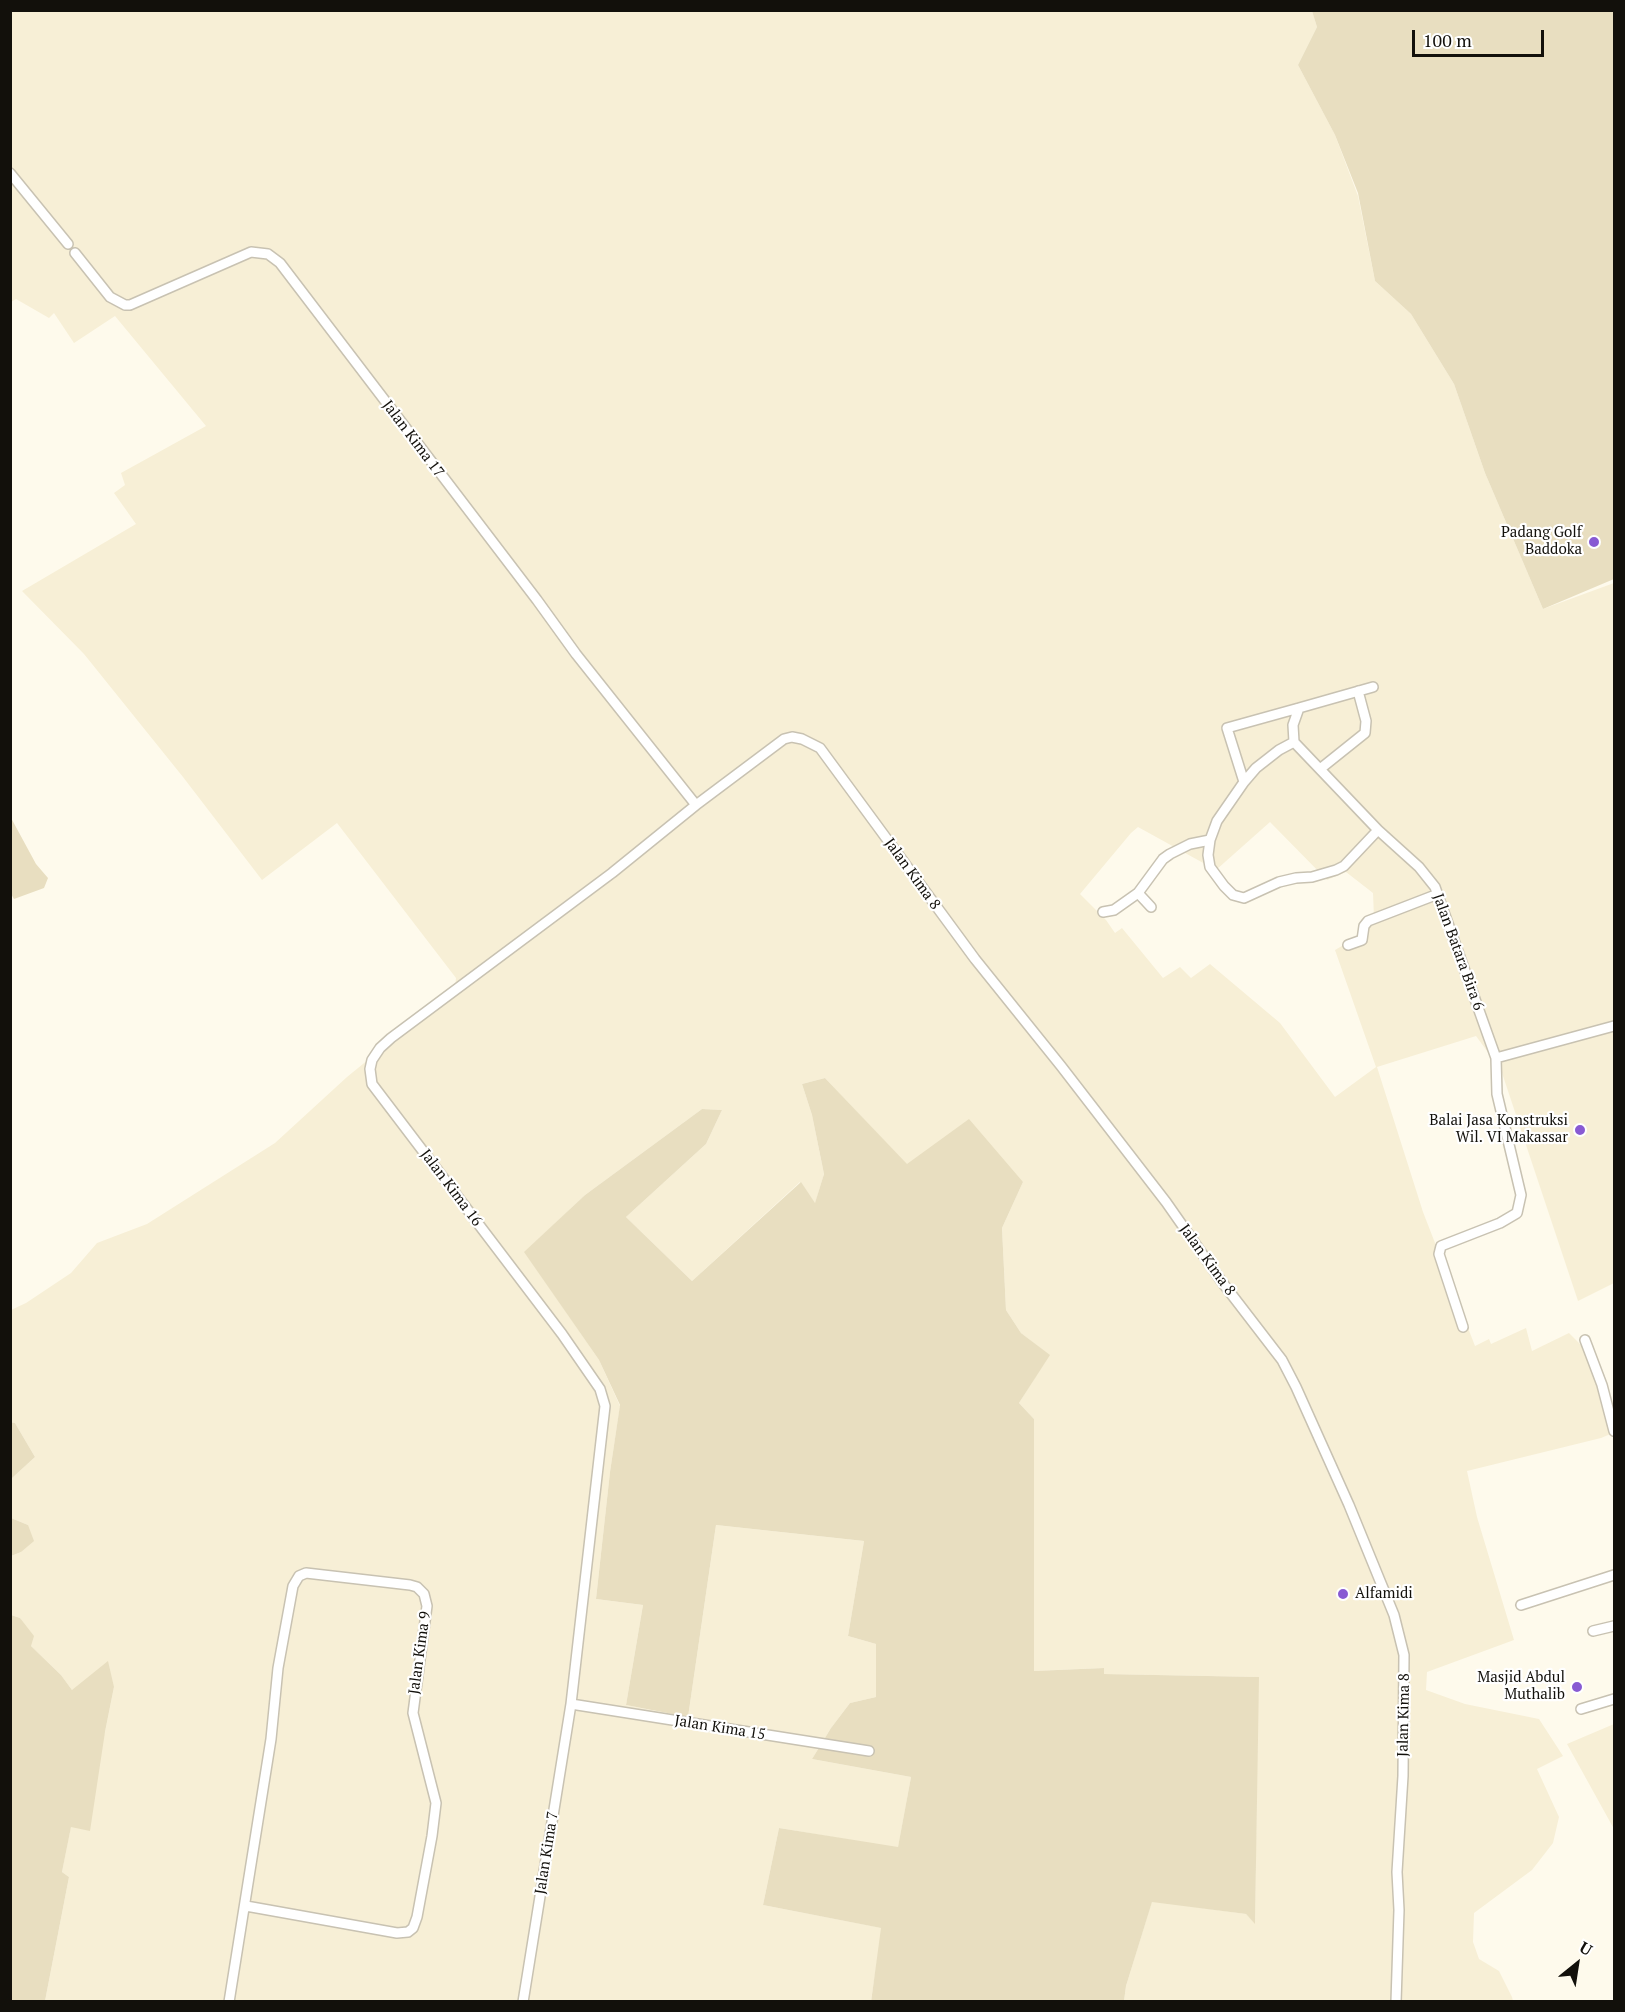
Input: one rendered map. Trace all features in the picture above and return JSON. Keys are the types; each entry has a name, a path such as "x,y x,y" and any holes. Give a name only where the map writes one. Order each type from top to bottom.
{"street":[{"path":"10,173 68,244"},
{"name":"Jalan Kima 17","path":"75,254 110,297 125,305 130,305 251,252 268,254 280,263 576,654 696,806"},
{"path":"1244,782 1227,728 1373,687"},
{"path":"1320,769 1365,734 1366,725 1359,691"},
{"path":"1299,708 1293,725 1294,742 1266,759 1244,782 1217,821 1210,840 1208,855 1210,867 1216,877 1233,895 1244,898 1279,882 1312,877 1344,866 1378,830"},
{"name":"Jalan Kima 8","path":"696,806 784,739 792,737 802,739 820,748 975,959 1166,1202 1222,1282 1282,1360 1314,1424 1353,1515 1394,1615 1404,1655 1403,1776 1397,1872 1399,1910 1396,2001"},
{"name":"Jalan Batara Bira 6","path":"1294,742 1378,830 1419,867 1435,887 1496,1058 1497,1094 1521,1195 1517,1212 1500,1223 1452,1244 1441,1246 1439,1254 1463,1328"},
{"name":"Jalan Kima 16","path":"571,1704 605,1406 604,1397 562,1334 372,1084 370,1069 372,1060 380,1048 391,1038 612,873 696,806"},
{"path":"1103,912 1114,910 1138,893 1163,859 1184,846 1210,840"},
{"path":"1138,893 1151,907"},
{"path":"1348,945 1362,940 1364,926 1368,921 1438,894"},
{"path":"1496,1058 1614,1026"},
{"path":"1586,1340 1602,1385 1614,1431"},
{"name":"Jalan Kima 9","path":"229,2001 271,1739 278,1668 293,1586 299,1576 306,1573 417,1587 424,1594 427,1606 413,1713 436,1803 428,1859 413,1928 408,1932 397,1934 246,1906"},
{"path":"1521,1605 1614,1575"},
{"path":"1593,1630 1614,1626"},
{"path":"1581,1710 1614,1699"},
{"name":"Jalan Kima 15","path":"571,1704 869,1751"},
{"name":"Jalan Kima 7","path":"523,2001 571,1704"}],"shaded area":[{"path":"11,11 1312,11 1317,27 1298,65 1335,135 1358,196 1375,281 1411,314 1454,384 1485,473 1543,609 1614,583 1614,1283 1578,1301 1501,1070 1476,1036 1377,1067 1423,1212 1475,1346 1489,1339 1491,1344 1526,1328 1532,1351 1569,1333 1590,1354 1613,1433 1601,1438 1467,1471 1477,1517 1514,1640 1427,1672 1426,1690 1465,1704 1539,1719 1563,1756 1537,1769 1559,1817 1553,1843 1532,1870 1474,1913 1473,1942 1479,1959 1499,1971 1513,2001 1124,2001 1126,1986 1152,1901 1246,1914 1255,1923 1258,1677 1103,1674 1103,1668 1034,1671 1034,1419 1019,1403 1049,1355 1021,1333 1006,1310 1002,1228 1023,1182 907,1165 825,1078 802,1084 812,1115 824,1174 815,1204 800,1182 692,1281 626,1217 706,1144 722,1110 702,1109 585,1195 525,1252 599,1360 620,1406 596,1599 643,1605 626,1705 688,1717 716,1525 864,1541 848,1636 876,1644 876,1697 850,1703 812,1759 911,1777 898,1848 779,1828 763,1905 882,1928 871,2001 45,2001 69,1877 62,1872 71,1826 105,1732 114,1687 72,1690 61,1675 31,1646 20,1618 11,1615 11,1556 21,1552 28,1525 11,1518 11,1479 35,1457 15,1423 11,1422 11,1310 26,1303 71,1273 97,1243 147,1224 275,1143 347,1077 455,989 456,978 337,823 262,880 84,654 22,591 136,524 114,493 125,485 121,473 206,426 115,316 74,343 54,313 49,318 16,299 11,302","holes":["1270,822 1327,880 1346,872 1373,893 1374,918 1359,928 1361,935 1335,950 1376,1067 1335,1097 1280,1023 1210,964 1191,978 1180,967 1163,978 1122,928 1115,933 1106,920 1080,894 1138,827 1216,870"]},
{"path":"1312,11 1614,11 1614,579 1543,609 1485,473 1454,384 1411,314 1375,281 1358,193 1335,135 1298,65 1317,27"},
{"path":"10,816 36,864 48,878 44,888 14,899 10,892"},
{"path":"825,1078 907,1164 969,1119 1023,1182 1002,1228 1006,1310 1021,1333 1050,1355 1019,1403 1034,1419 1034,1671 1104,1668 1104,1674 1259,1677 1255,1924 1246,1914 1152,1902 1126,1986 1124,2001 871,2002 881,1928 763,1905 779,1828 898,1847 911,1777 812,1759 850,1703 876,1697 876,1644 848,1636 864,1541 716,1525 688,1717 626,1705 643,1605 596,1599 620,1405 599,1360 524,1252 585,1195 702,1109 722,1110 706,1144 626,1217 692,1281 801,1182 815,1203 824,1174 812,1115 802,1084"},
{"path":"10,1422 15,1423 35,1457 11,1479"},
{"path":"11,1518 28,1525 34,1541 21,1552 11,1556"},
{"path":"11,1615 20,1618 34,1636 31,1646 61,1675 72,1690 108,1661 114,1687 90,1831 71,1827 62,1872 69,1877 45,2001 11,2001"},
{"path":"1614,1724 1614,1829 1567,1744"}],"place":[{"name":"Padang Golf Baddoka","path":"1594,542"},
{"name":"Balai Jasa Konstruksi Wil. VI Makassar","path":"1580,1130"},
{"name":"Alfamidi","path":"1343,1594"},
{"name":"Masjid Abdul Muthalib","path":"1577,1687"}]}
